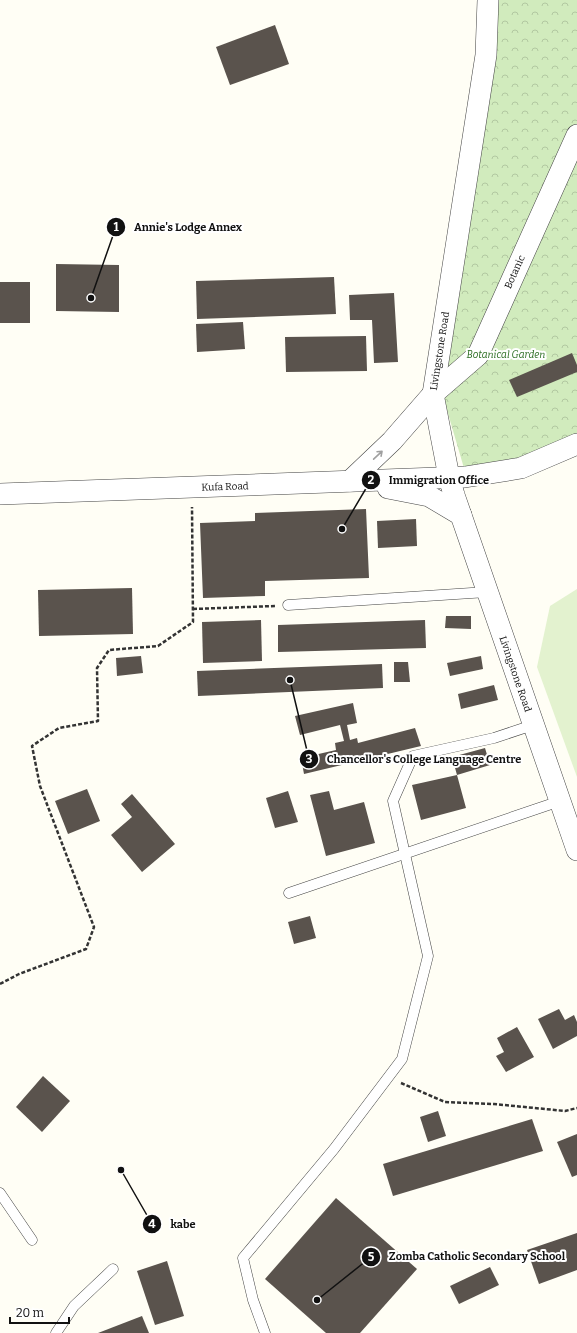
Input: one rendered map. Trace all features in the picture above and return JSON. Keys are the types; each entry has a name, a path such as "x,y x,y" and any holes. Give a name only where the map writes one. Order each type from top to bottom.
{"street":[{"name":"Livingstone Road","path":"488,0 486,55 433,394 449,477 487,592 577,850"},
{"name":"Botanic","path":"350,481 392,441 433,394 478,355 577,135"},
{"name":"Kufa Road","path":"0,494 191,488 490,474 521,468 577,444"},
{"path":"350,481 429,496 461,515"}],"lane":[{"path":"288,605 487,592"},
{"path":"265,1333 253,1300 243,1258 334,1149 402,1059 428,956 406,853 393,801 413,756 494,738 533,725"},
{"path":"289,892 560,801"},
{"path":"0,1193 32,1240"},
{"path":"56,1333 74,1306 113,1269"}],"path":[{"path":"0,984 19,974 86,949 94,927 40,786 32,746 59,728 98,721 97,668 109,650 158,646 194,622 191,488"},
{"path":"193,609 288,605"},
{"path":"388,1077 445,1102 494,1104 565,1112 577,1108"}],"green space":[{"name":"Botanical Garden","path":"491,0 577,0 577,436 527,463 466,475 432,359"},
{"path":"577,589 577,777 537,667 550,606"}],"building":[{"path":"275,25 289,64 230,85 216,47"},
{"path":"56,264 119,265 119,312 56,311"},
{"path":"334,277 336,314 197,319 196,281"},
{"path":"0,282 30,282 30,323 0,323"},
{"path":"394,293 398,362 374,363 372,320 350,320 349,295"},
{"path":"243,322 245,349 197,352 196,324"},
{"path":"366,336 367,371 286,372 285,337"},
{"path":"572,353 577,365 577,372 517,397 509,380"},
{"path":"366,509 369,578 265,581 265,596 203,598 200,523 255,521 255,513"},
{"path":"416,519 417,546 378,548 377,521"},
{"path":"132,588 133,634 39,636 38,590"},
{"path":"446,616 471,616 471,629 445,628"},
{"path":"261,620 262,661 203,663 202,622"},
{"path":"425,620 426,648 278,652 278,625"},
{"path":"141,656 143,673 117,676 116,658"},
{"path":"481,656 483,669 450,676 447,663"},
{"path":"394,662 408,662 410,682 394,682"},
{"path":"382,664 383,688 198,696 197,671"},
{"path":"494,685 498,700 461,709 458,694"},
{"path":"353,703 357,723 347,725 350,740 357,738 358,743 415,728 421,746 304,774 301,758 336,750 335,743 344,741 340,725 300,735 295,716"},
{"path":"485,748 490,765 457,775 452,757"},
{"path":"457,775 466,808 421,820 412,785"},
{"path":"87,789 100,821 68,834 55,801"},
{"path":"288,791 298,822 275,828 266,798"},
{"path":"329,791 334,810 364,802 375,843 326,856 310,795"},
{"path":"132,794 175,844 142,872 111,835 132,817 121,804"},
{"path":"310,916 316,938 294,944 288,922"},
{"path":"559,1009 565,1020 574,1015 577,1022 577,1036 553,1049 538,1019"},
{"path":"517,1027 534,1057 506,1072 496,1056 504,1052 497,1038"},
{"path":"43,1076 70,1101 42,1132 16,1107"},
{"path":"438,1111 446,1136 428,1142 420,1117"},
{"path":"532,1119 543,1151 393,1196 383,1164"},
{"path":"577,1134 577,1175 572,1177 557,1142"},
{"path":"336,1198 417,1269 360,1333 326,1333 265,1279"},
{"path":"577,1233 577,1270 539,1284 527,1250"},
{"path":"167,1261 184,1316 155,1325 137,1271"},
{"path":"490,1267 499,1285 459,1304 450,1286"},
{"path":"142,1316 149,1333 98,1333"}],"place":[{"name":"Annie's Lodge Annex","path":"91,298"},
{"name":"Immigration Office","path":"342,529"},
{"name":"Chancellor's College Language Centre","path":"290,680"},
{"name":"kabe","path":"121,1170"},
{"name":"Zomba Catholic Secondary School","path":"317,1300"}]}
